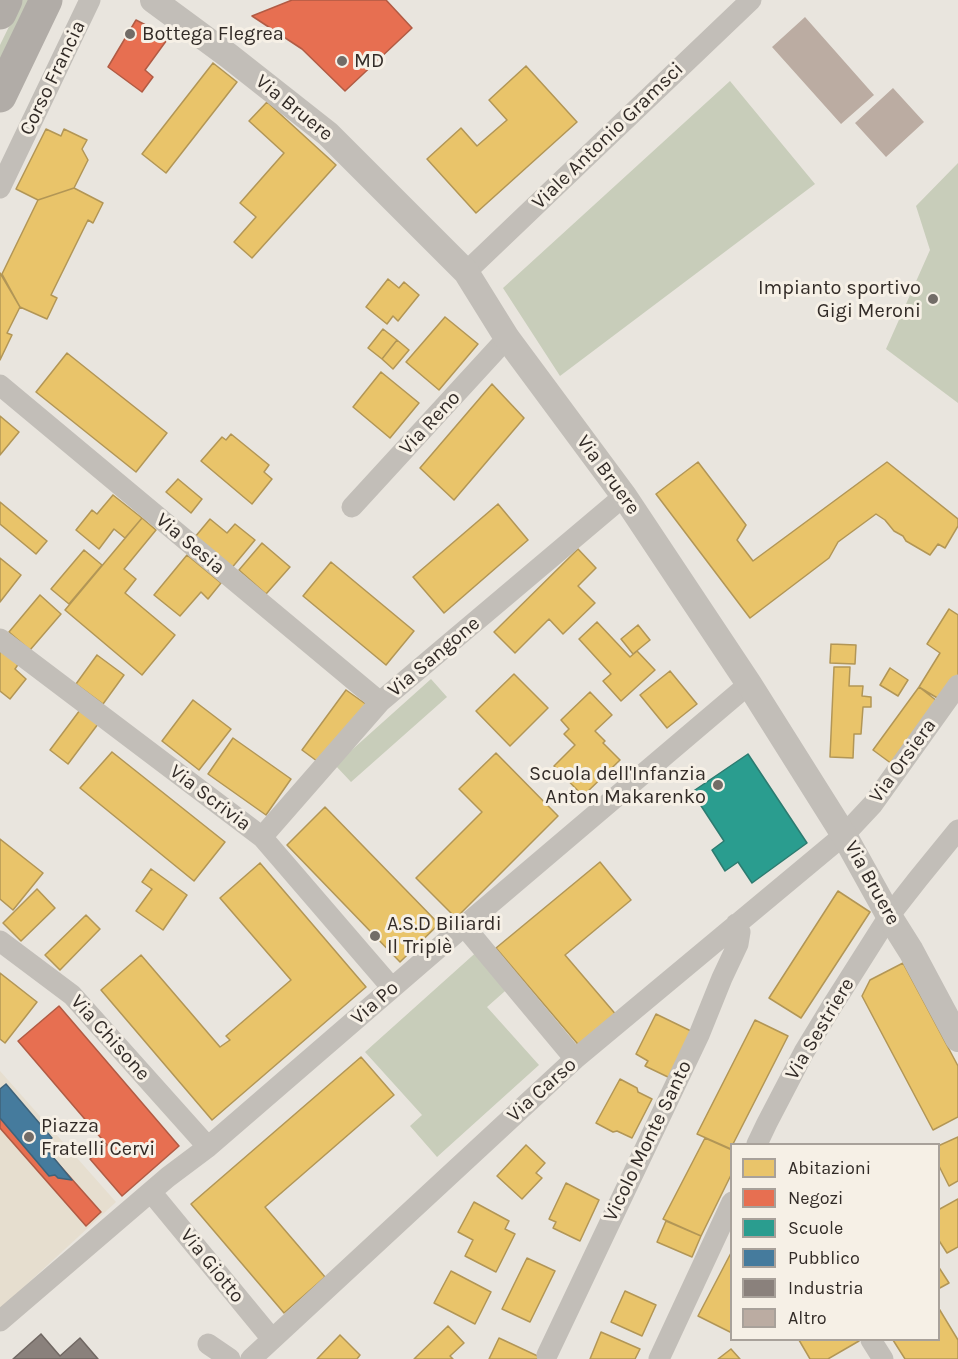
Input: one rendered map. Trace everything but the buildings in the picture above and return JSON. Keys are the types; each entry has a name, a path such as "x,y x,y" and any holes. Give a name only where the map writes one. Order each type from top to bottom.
{"main road":[{"path":"0,13 6,0"},
{"name":"Corso Francia","path":"0,96 46,0"}],"street":[{"name":"Corso Francia","path":"0,188 90,0"},
{"name":"Via Bruere","path":"153,0 278,93 328,134 466,272 507,338 624,496 750,684 844,835 911,951 958,1039"},
{"name":"Viale Antonio Gramsci","path":"466,272 751,0"},
{"name":"Via Reno","path":"352,507 507,338"},
{"name":"Via Sesia","path":"0,385 380,702"},
{"name":"Via Sangone","path":"262,837 380,702 624,496"},
{"name":"Via Scrivia","path":"0,639 262,837 392,988"},
{"name":"Via Po","path":"0,1321 168,1177 208,1147 750,684"},
{"name":"Via Orsiera","path":"844,835 873,804 958,685"},
{"name":"Via Sestriere","path":"757,1143 804,1052 889,916 958,830"},
{"name":"Via Carso","path":"251,1359 575,1059 844,835"},
{"name":"Vicolo Monte Santo","path":"547,1355 699,1035 738,944 740,932 736,924"},
{"path":"464,926 575,1059"},
{"name":"Via Chisone","path":"0,941 72,995 208,1147"},
{"name":"Via Giotto","path":"151,1192 272,1339"},
{"path":"661,1358 730,1209"},
{"path":"872,1341 883,1359"},
{"path":"208,1344 230,1359"}],"green space":[{"path":"22,0 30,0 0,62 0,45"},
{"path":"730,81 815,184 560,376 503,288"},
{"name":"Impianto sportivo Gigi Meroni","path":"958,163 958,403 886,349 930,250 916,206"},
{"path":"431,679 447,697 351,782 335,765"},
{"path":"481,948 513,984 487,1007 539,1065 437,1157 410,1126 422,1115 365,1052"}],"shaded area":[{"name":"Piazza Fratelli Cervi","path":"0,1071 116,1202 0,1309"}],"place":[{"name":"Bottega Flegrea","path":"130,34"},
{"name":"MD","path":"342,61"},
{"name":"Impianto sportivo Gigi Meroni","path":"933,299"},
{"name":"Scuola dell'Infanzia Anton Makarenko","path":"718,785"},
{"name":"A.S.D Biliardi Il Triplè","path":"375,936"},
{"name":"Piazza Fratelli Cervi","path":"29,1137"}]}
